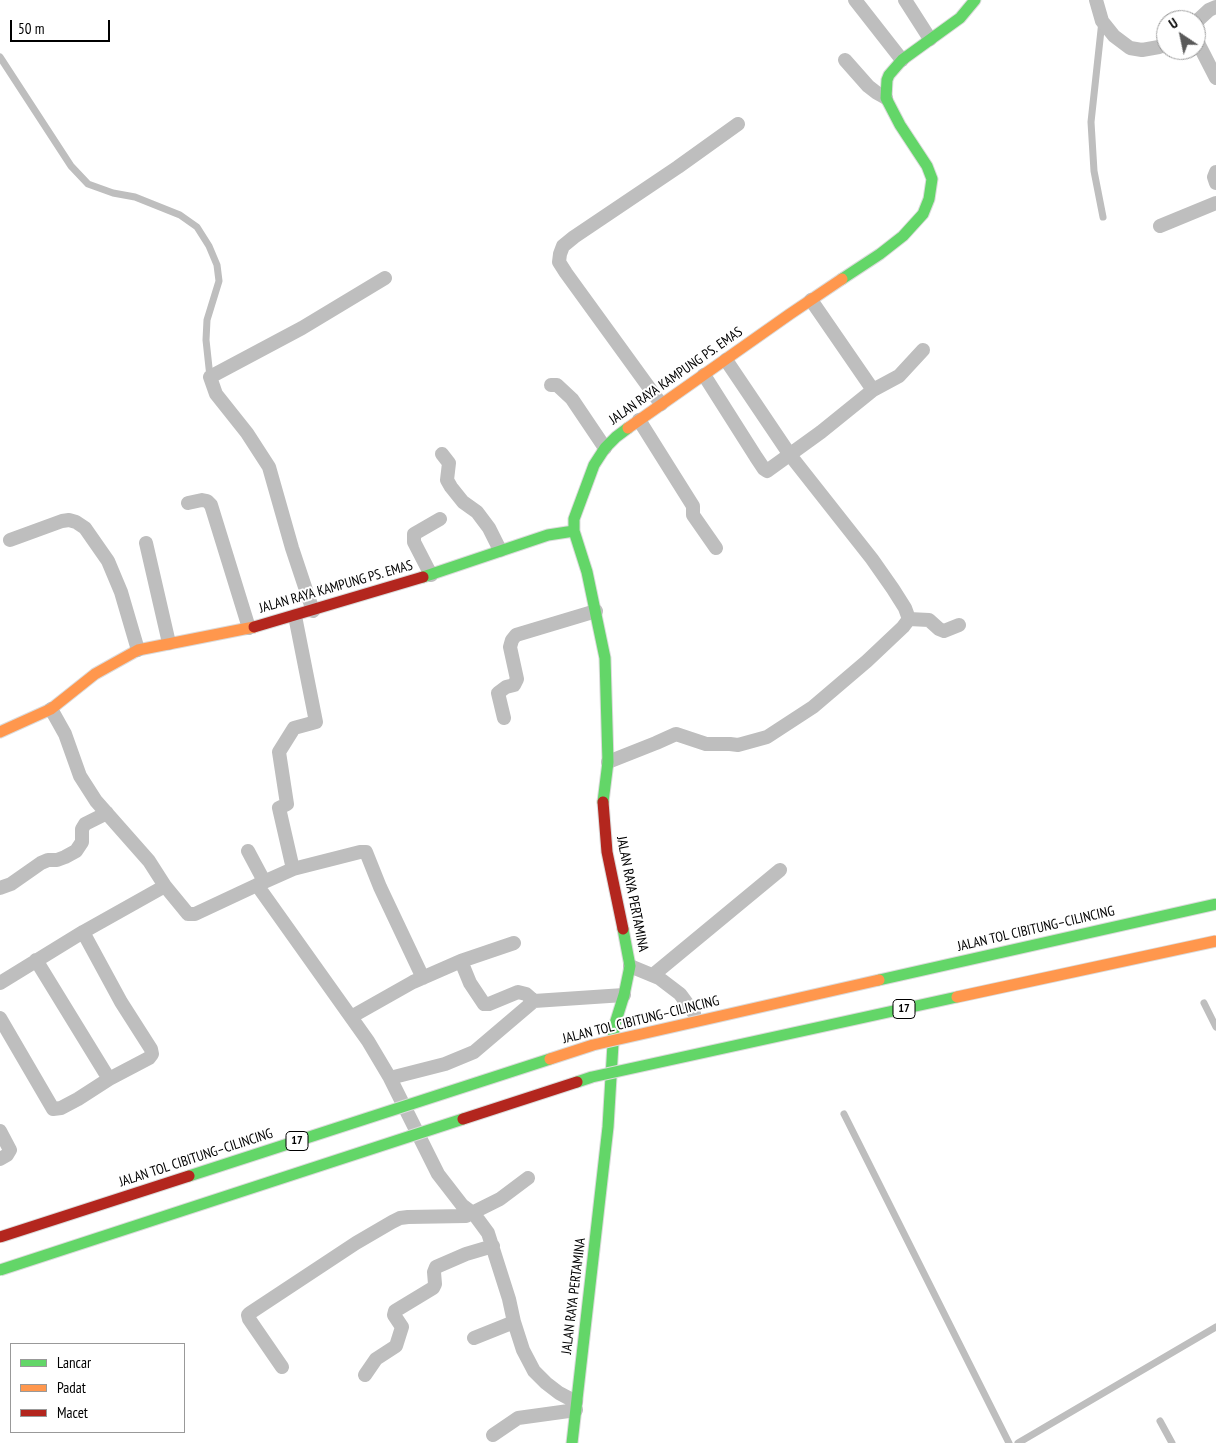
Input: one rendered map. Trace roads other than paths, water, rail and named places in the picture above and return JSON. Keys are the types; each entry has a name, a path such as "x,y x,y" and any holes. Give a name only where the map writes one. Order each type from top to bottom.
{"main road":[{"path":"886,98 886,80 902,60 960,18 975,0"},
{"name":"JALAN RAYA KAMPUNG PS. EMAS","path":"0,732 51,709 95,674 138,650 249,628 295,616 431,575 548,534 574,531 574,519 594,465 605,448 616,437 903,236 923,214 930,199 932,183 929,170 900,125 886,98"},
{"name":"JALAN RAYA PERTAMINA","path":"572,1443 608,1127 614,1027 624,995 630,966 607,852 603,803 608,762 605,658 587,572 574,531"},
{"name":"JALAN TOL CIBITUNG–CILINCING","path":"0,1237 593,1045 1216,904"},
{"name":"17","path":"0,1270 592,1077 1216,941"}],"street":[{"path":"855,0 902,60"},
{"path":"905,0 930,39"},
{"path":"1096,0 1102,21 1114,36 1130,48 1142,50 1156,48"},
{"path":"1206,59 1216,78"},
{"path":"845,60 868,86 886,98"},
{"path":"661,404 566,273 559,262 560,254 563,246 574,237 678,168 738,124"},
{"path":"1216,172 1214,177 1216,183"},
{"path":"1160,226 1216,203"},
{"path":"313,611 292,548 269,467 247,433 216,394 210,377 302,328 385,278"},
{"path":"811,300 873,390"},
{"path":"704,375 767,471 873,390 899,376 923,350"},
{"path":"726,360 790,455 872,559 893,589 908,619"},
{"path":"551,385 557,385 572,399 605,448"},
{"path":"639,420 693,506 693,515 716,548"},
{"path":"442,454 449,463 447,480 451,487 463,502 477,512 489,528 500,550"},
{"path":"188,504 202,500 207,501 210,505 249,628"},
{"path":"431,575 414,542 414,534 440,519"},
{"path":"10,540 62,521 76,522 85,528 108,561 121,592 138,650"},
{"path":"146,543 169,643"},
{"path":"504,718 498,693 506,687 514,685 517,679 510,647 516,635 596,611"},
{"path":"293,869 279,808 287,804 279,752 294,728 316,722 295,616"},
{"path":"908,619 929,620 944,631 959,625"},
{"path":"608,762 676,734 706,744 738,745 767,737 813,707 903,627 908,619"},
{"path":"51,709 64,734 80,776 96,801 149,861 165,886 188,914 196,914 293,869 366,852 380,887 424,978"},
{"path":"0,888 11,884 41,863 48,860 57,860 76,851 82,842 82,829 85,824 107,813"},
{"path":"248,851 261,883 368,1040 390,1078 438,1174 462,1205 474,1214 488,1233 514,1322 524,1350 534,1370 546,1383 576,1406"},
{"path":"653,975 780,870"},
{"path":"0,983 83,932 165,886"},
{"path":"0,1018 53,1109 61,1108 78,1099 110,1079 145,1061 152,1054 83,932"},
{"path":"351,1017 424,978 461,961 514,943"},
{"path":"36,960 110,1079"},
{"path":"461,961 470,983 484,1004 489,1004 518,992 526,994 534,1001"},
{"path":"630,966 659,978 680,994 694,1013"},
{"path":"390,1078 445,1064 474,1052 534,1001 624,995"},
{"path":"0,1131 10,1150 7,1155 0,1159"},
{"path":"282,1367 249,1319 248,1315 250,1313 356,1243 400,1218 462,1217 474,1214 500,1199 528,1178"},
{"path":"365,1375 376,1359 396,1346 402,1327 394,1315 395,1311 433,1288 436,1267 466,1254 493,1246"},
{"path":"474,1338 514,1322"},
{"path":"493,1435 518,1418 576,1406"}],"lane":[{"path":"1102,21 1090,122 1094,171 1103,217"},
{"path":"0,57 71,166 88,184 136,197 180,215 196,227 209,246 217,264 219,281 207,320 206,340 210,377"},
{"path":"1204,1004 1216,1027"},
{"path":"844,1114 1009,1443"},
{"path":"1018,1443 1216,1327"},
{"path":"1160,1421 1172,1443"}]}
